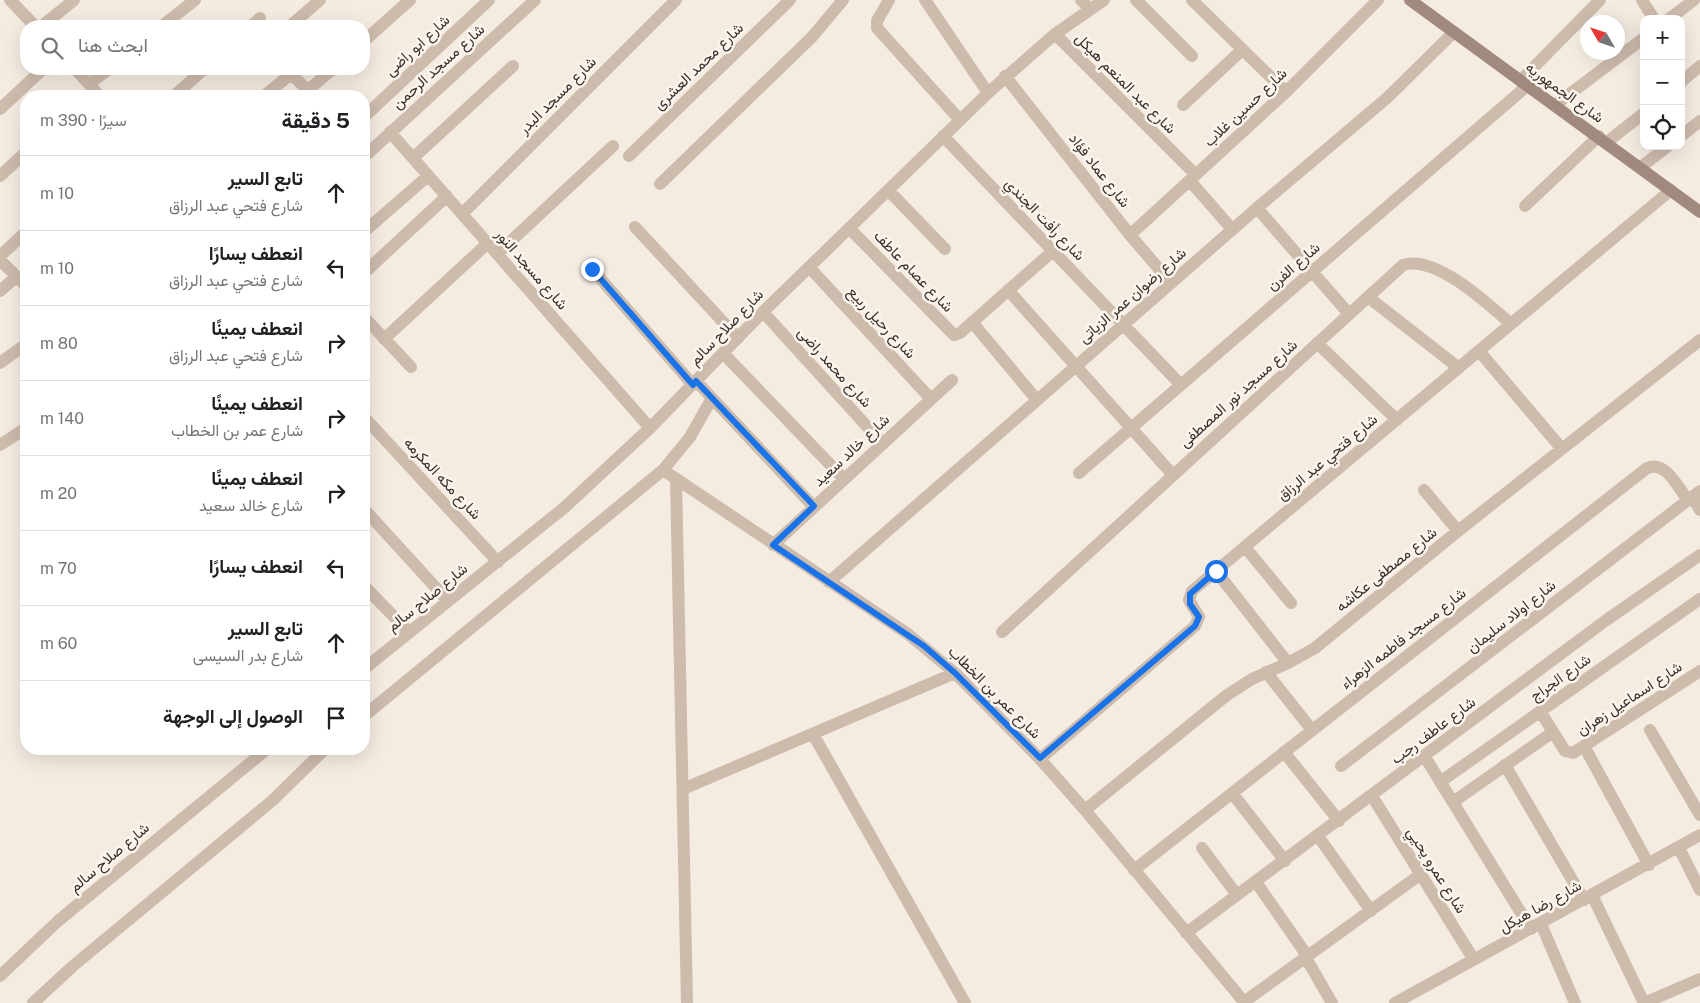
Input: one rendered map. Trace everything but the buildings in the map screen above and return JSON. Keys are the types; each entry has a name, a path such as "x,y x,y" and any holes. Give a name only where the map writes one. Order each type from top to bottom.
{"main road":[{"name":"شارع الجمهوريه","path":"1413,1 1700,212"}],"street":[{"path":"10,0 29,20"},
{"path":"49,20 74,0"},
{"path":"170,20 195,0"},
{"path":"297,20 320,0"},
{"path":"370,36 410,0"},
{"name":"شارع ابو راضى","path":"370,111 489,0"},
{"name":"شارع مسجد الرحمن","path":"370,148 535,0"},
{"name":"شارع مسجد البدر","path":"462,214 676,0"},
{"name":"شارع محمد العشرى","path":"629,156 790,0"},
{"path":"660,184 812,37 843,0"},
{"path":"889,0 877,20 877,28 960,120"},
{"path":"925,0 988,93"},
{"name":"شارع صلاح سالم","path":"370,664 565,507 650,428 763,312 1005,76 1055,34 1085,5 1104,0"},
{"path":"1136,0 1192,56"},
{"path":"1192,0 1286,92"},
{"name":"شارع حسين غلاب","path":"1130,235 1286,92 1378,0"},
{"name":"شارع الفرن","path":"1080,473 1312,271 1524,82 1600,0"},
{"path":"1642,0 1651,15"},
{"path":"1674,15 1694,0"},
{"name":"شارع رضوان عمر الزياتى","path":"829,582 1123,324 1387,98 1454,32"},
{"name":"شارع عبد المنعم هيكل","path":"1055,34 1193,178 1232,230"},
{"path":"1556,105 1640,41"},
{"path":"1183,105 1242,50"},
{"path":"413,158 513,66"},
{"path":"1685,79 1700,66"},
{"path":"20,90 37,75"},
{"path":"80,75 91,90"},
{"path":"94,90 105,75"},
{"path":"181,90 197,75"},
{"path":"271,90 288,75"},
{"path":"294,75 308,90"},
{"path":"314,90 328,75"},
{"name":"شارع عماد فؤاد","path":"1005,76 1130,235 1171,283"},
{"path":"0,109 20,90"},
{"path":"1525,206 1603,139 1640,115"},
{"path":"1685,133 1700,121"},
{"name":"شارع مسجد النور","path":"390,132 650,428"},
{"name":"شارع رأفت الجندي","path":"943,136 1181,385"},
{"path":"497,254 613,146"},
{"path":"1641,168 1663,150"},
{"path":"0,176 20,158"},
{"path":"370,227 428,176"},
{"path":"888,190 945,249"},
{"name":"شارع فتحي عبد الرزاق","path":"1040,758 1195,626 1199,617 1190,604 1190,594 1671,190"},
{"path":"370,267 446,196"},
{"path":"1257,208 1349,314"},
{"path":"635,227 738,338"},
{"name":"شارع عصام عاطف","path":"849,228 950,333 956,335 972,322"},
{"path":"0,256 20,238"},
{"path":"384,339 488,244"},
{"path":"1037,400 972,322 1053,251"},
{"path":"0,260 20,281"},
{"name":"شارع مسجد نور المصطفى","path":"1002,632 1403,264 1417,262 1467,288 1511,324"},
{"name":"شارع رحيل ربيع","path":"809,267 931,399"},
{"path":"592,269 695,383 712,398 814,506"},
{"path":"0,291 16,277"},
{"path":"1008,290 1173,475"},
{"path":"1368,297 1459,368"},
{"name":"شارع محمد راضى","path":"763,312 883,444"},
{"path":"370,324 411,367"},
{"name":"شارع مصطفى عكاشه","path":"1085,810 1227,695 1266,672 1288,664 1315,648 1458,531 1700,340"},
{"path":"1318,343 1396,420"},
{"path":"0,363 20,348"},
{"path":"1479,351 1562,449"},
{"path":"723,353 844,479"},
{"name":"شارع خالد سعيد","path":"773,545 952,380"},
{"path":"370,711 663,470 690,438 712,398"},
{"name":"شارع مكه المكرمه","path":"370,423 498,562"},
{"path":"0,445 20,432"},
{"name":"شارع مسجد فاطمه الزهراء","path":"1134,870 1647,468 1656,466 1664,470 1693,496 1700,510"},
{"name":"شارع عمر بن الخطاب","path":"663,470 908,634 955,673 1040,758 1245,1003"},
{"path":"676,479 687,1003"},
{"path":"1424,490 1458,531"},
{"name":"شارع اولاد سليمان","path":"1341,766 1693,496"},
{"path":"370,516 448,601"},
{"path":"1245,547 1291,602"},
{"name":"شارع عاطف رجب","path":"1186,933 1606,621 1700,555"},
{"path":"1216,571 1288,664"},
{"path":"370,592 409,632"},
{"name":"شارع الجراج","path":"1440,782 1700,599"},
{"path":"1266,672 1312,730"},
{"path":"683,789 955,673"},
{"name":"شارع اسماعيل زهران","path":"1540,711 1566,752 1574,753 1698,677"},
{"path":"1650,730 1700,815"},
{"path":"1453,802 1553,732"},
{"path":"813,734 964,1003"},
{"path":"1584,746 1649,865"},
{"path":"1284,752 1339,821"},
{"name":"شارع صلاح سالم","path":"0,976 66,915 260,755"},
{"path":"33,1003 93,949 273,800 318,755"},
{"path":"1425,757 1536,927 1575,1003"},
{"path":"1505,765 1588,898 1644,1003 1700,978"},
{"path":"1232,793 1285,861"},
{"name":"شارع عمرو يحيي","path":"1372,796 1474,960"},
{"name":"شارع رضا هيكل","path":"1395,1003 1649,865 1700,835"},
{"path":"1318,836 1371,910"},
{"path":"1202,848 1237,896"},
{"path":"1679,848 1700,890"},
{"path":"1245,1003 1421,874"},
{"path":"1256,882 1307,957 1332,1003"}],"route":[{"path":"592,269 693,385 696,381 814,506 773,545 924,646 955,673 1040,758 1195,626 1199,617 1190,604 1190,594 1216,571"}]}
